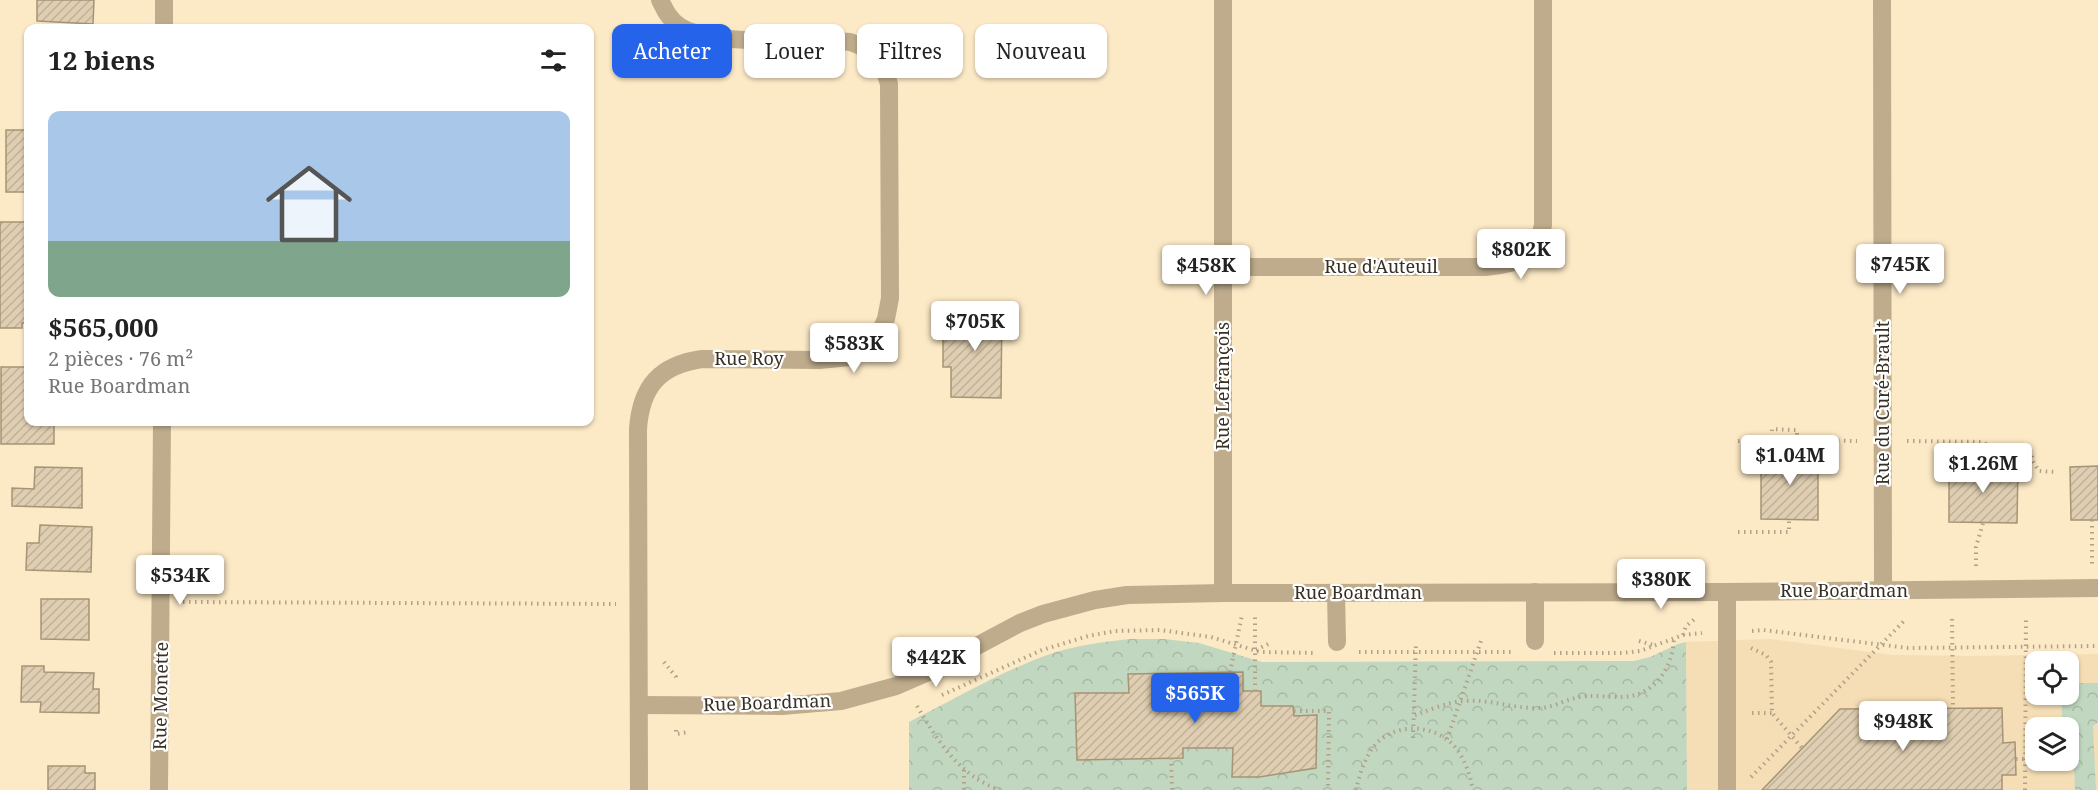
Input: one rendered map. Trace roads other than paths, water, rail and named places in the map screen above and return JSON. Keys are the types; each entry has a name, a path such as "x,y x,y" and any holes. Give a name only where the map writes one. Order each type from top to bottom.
{"street":[{"path":"164,0 164,24"},
{"name":"Rue Roy","path":"639,790 638,429 639,410 645,395 652,382 665,371 689,361 702,359 819,360 850,357 865,349 878,336 886,320 890,278 889,84 885,68 876,55 864,46 850,42 731,39 696,34 680,26 668,16 660,0"},
{"name":"Rue Lefrançois","path":"1223,0 1223,593"},
{"name":"Rue d'Auteuil","path":"1224,267 1486,267 1509,265 1522,260 1540,239 1543,225 1543,0"},
{"name":"Rue du Curé-Brault","path":"1882,0 1882,591"},
{"name":"Rue Monette","path":"159,790 162,426"},
{"name":"Rue Boardman","path":"639,705 782,706 841,701 896,686 926,673 1020,623 1066,607 1127,595 2098,588"},
{"path":"1534,649 1535,592"},
{"path":"1727,592 1735,788"},
{"path":"1336,593 1338,649"}]}
